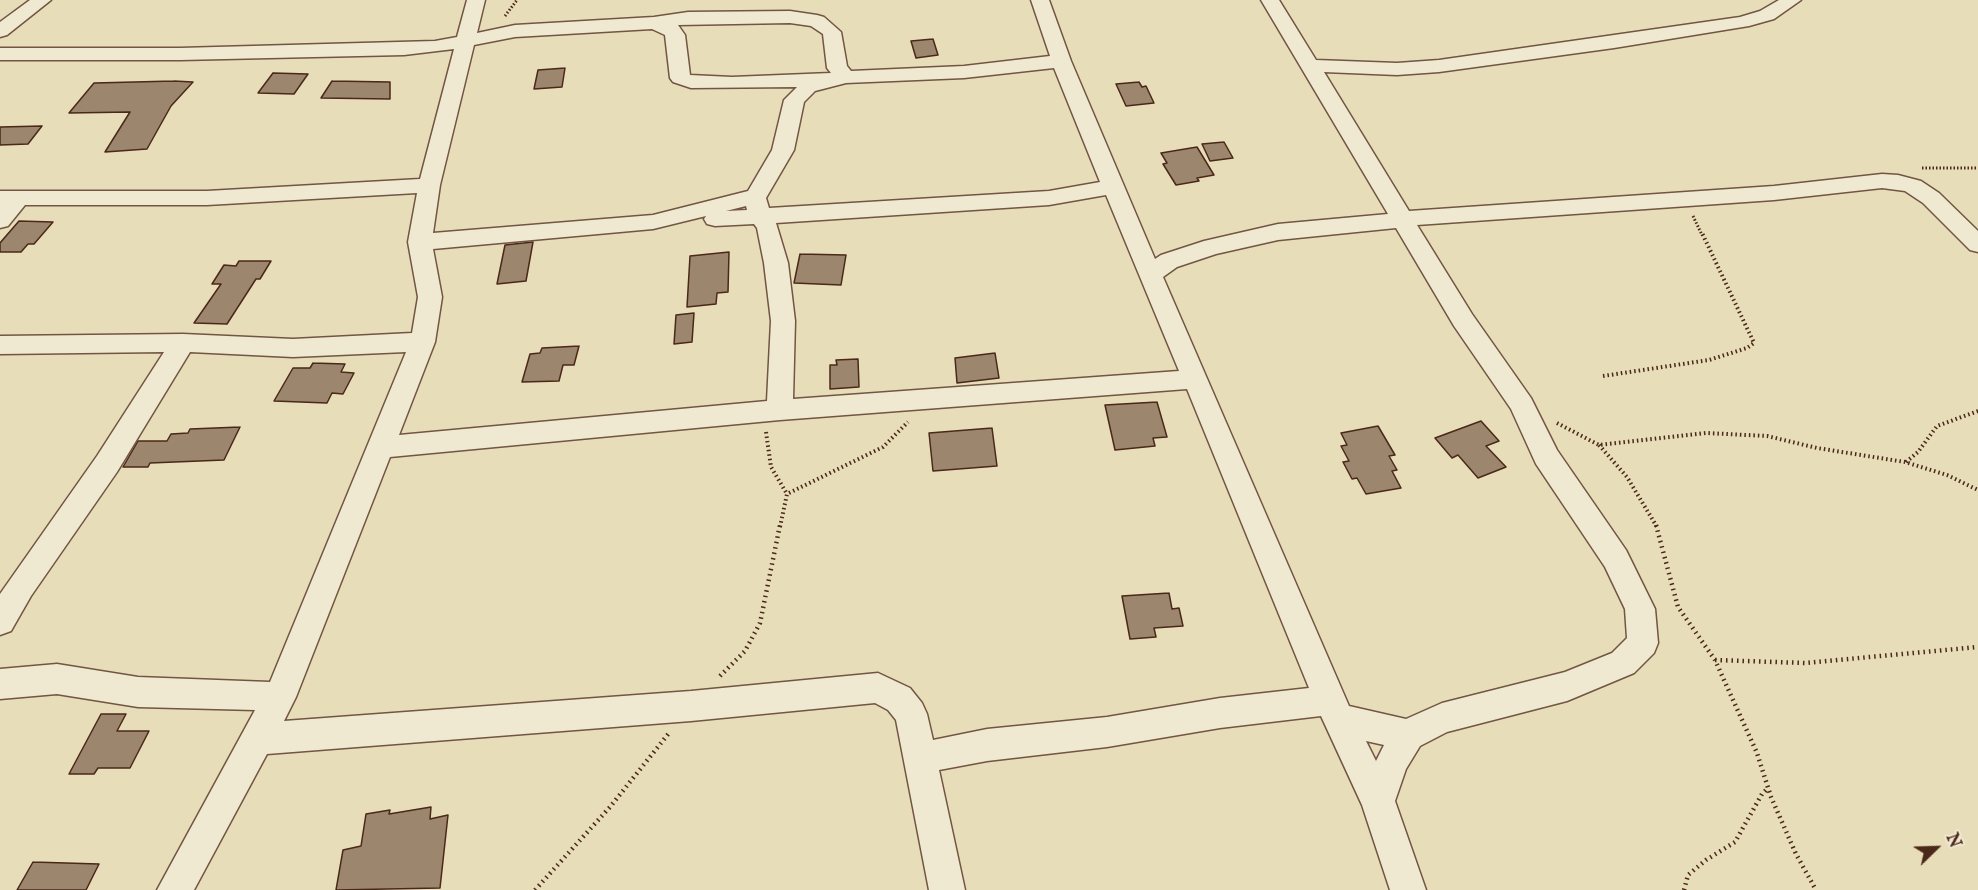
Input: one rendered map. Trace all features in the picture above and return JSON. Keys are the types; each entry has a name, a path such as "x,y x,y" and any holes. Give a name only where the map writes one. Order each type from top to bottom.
{"street":[{"path":"0,31 42,0"},
{"path":"175,890 280,697 423,342 430,297 420,242 429,185 476,0"},
{"path":"1040,0 1061,61 1150,275 1334,710 1378,801 1408,890"},
{"path":"1270,0 1463,320 1522,405 1546,456 1616,559 1640,609 1642,643 1623,663 1567,686 1442,718 1408,735 1392,762 1378,801"},
{"path":"1311,66 1397,69 1429,67 1614,42 1742,22 1767,15 1792,0"},
{"path":"0,54 180,54 435,47 514,31 654,23 688,18 764,16 817,21 832,32 837,68 836,78"},
{"path":"654,23 671,29 675,35 680,78 691,82 732,83 964,72 1061,61"},
{"path":"780,410 783,321 776,264 768,228 758,206 783,150 794,100 808,87 836,78"},
{"path":"1150,275 1168,261 1212,247 1278,232 1354,226 1403,219 1774,193 1882,182 1898,182 1913,186 1931,198 1978,244"},
{"path":"0,221 9,198 207,198 429,185"},
{"path":"420,242 653,222 758,206 1049,198 1114,187"},
{"path":"0,345 183,343 293,348 423,342"},
{"path":"0,621 107,464 183,343"},
{"path":"380,447 919,398 1196,380"},
{"path":"0,684 57,679 138,692 280,697"},
{"path":"257,739 691,706 878,688 899,699 911,714 946,890"},
{"path":"920,758 987,745 1107,732 1220,713 1334,710 1408,735"}],"path":[{"path":"1913,186 1909,177 1910,171 1918,168 1939,166 1978,168"},
{"path":"1603,376 1709,360 1754,343 1693,216 1680,198"},
{"path":"787,494 883,447 916,414 919,398"},
{"path":"1522,405 1599,445 1627,477 1657,526 1678,607 1715,660 1757,753 1768,788 1796,854 1816,890"},
{"path":"535,890 610,807 691,706 745,651 760,623 787,494 771,467 765,430 780,410"},
{"path":"1905,462 1918,452 1937,426 1978,411"},
{"path":"1599,445 1706,432 1767,436 1817,448 1905,462 1947,475 1978,490"},
{"path":"1715,660 1805,663 1978,648"},
{"path":"1684,890 1688,875 1706,860 1735,842 1762,794 1768,788"}],"building":[{"path":"933,39 938,55 916,58 911,41"},
{"path":"565,68 562,87 534,89 538,70"},
{"path":"273,73 308,74 294,94 258,93"},
{"path":"332,81 390,82 390,99 321,98"},
{"path":"193,82 171,106 147,149 105,152 130,112 69,113 94,83"},
{"path":"1139,82 1142,87 1146,86 1154,103 1126,106 1116,84"},
{"path":"42,126 28,144 0,145 0,127"},
{"path":"1224,142 1233,158 1210,161 1202,144"},
{"path":"1197,147 1214,175 1197,178 1199,181 1176,185 1163,164 1167,163 1161,153"},
{"path":"19,221 53,222 34,244 28,244 21,252 0,252 0,243"},
{"path":"533,242 526,281 497,284 505,245"},
{"path":"729,252 728,292 717,293 716,304 687,307 690,256"},
{"path":"800,254 846,255 841,285 794,283"},
{"path":"239,261 271,261 260,279 256,279 227,324 194,323 221,284 212,284 224,265 236,266"},
{"path":"694,313 692,342 674,344 676,315"},
{"path":"579,346 574,365 563,365 559,381 522,382 530,354 540,353 542,348"},
{"path":"995,353 999,378 957,383 955,358"},
{"path":"858,359 859,387 830,389 830,365 837,365 836,360"},
{"path":"313,363 345,364 341,372 354,373 343,394 332,393 327,403 274,401 293,368 310,368"},
{"path":"1157,402 1167,437 1153,438 1155,446 1115,450 1105,405"},
{"path":"1481,421 1499,441 1486,446 1506,467 1478,478 1458,455 1452,458 1435,438"},
{"path":"1378,426 1395,455 1389,456 1397,470 1392,471 1401,488 1366,494 1357,478 1352,479 1343,462 1349,461 1341,446 1347,445 1341,433"},
{"path":"240,427 224,460 150,463 148,467 123,467 138,441 167,441 171,434 188,433 190,429"},
{"path":"992,428 997,466 933,471 929,433"},
{"path":"1169,593 1172,609 1179,608 1183,626 1154,628 1156,637 1130,639 1122,596"},
{"path":"101,714 126,714 117,731 149,731 130,768 98,768 94,774 69,774"},
{"path":"431,807 430,819 448,815 440,888 336,890 343,850 361,846 366,814 390,810 389,814"},
{"path":"33,862 99,864 86,890 17,890"}]}
